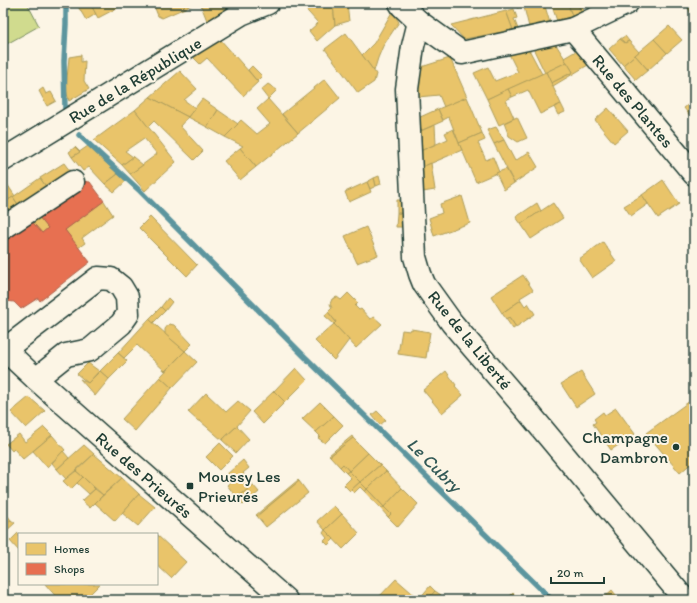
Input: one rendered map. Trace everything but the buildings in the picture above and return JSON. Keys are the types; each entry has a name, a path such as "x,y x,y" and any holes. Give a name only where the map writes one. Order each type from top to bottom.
{"street":[{"name":"Rue de la République","path":"3,160 241,14 268,3"},
{"path":"400,3 419,22 462,53 573,29 627,3"},
{"name":"Rue de la Liberté","path":"419,22 413,46 407,89 415,258 424,284 452,323 544,430 686,600"},
{"name":"Rue des Plantes","path":"573,29 694,174"},
{"path":"3,228 73,182"},
{"path":"4,349 98,278 111,279 121,286 127,297 128,314 121,324 90,350 66,355 36,379"},
{"name":"Rue des Prieurés","path":"4,349 286,600"}],"green space":[{"path":"3,3 27,3 39,26 3,46"}],"waterway":[{"path":"65,110 64,61 66,3"},
{"name":"Le Cubry","path":"79,135 140,191 303,355 552,600"}],"place":[{"name":"Champagne Dambron","path":"676,447"},
{"name":"Moussy Les Prieurés","path":"190,486"}]}
